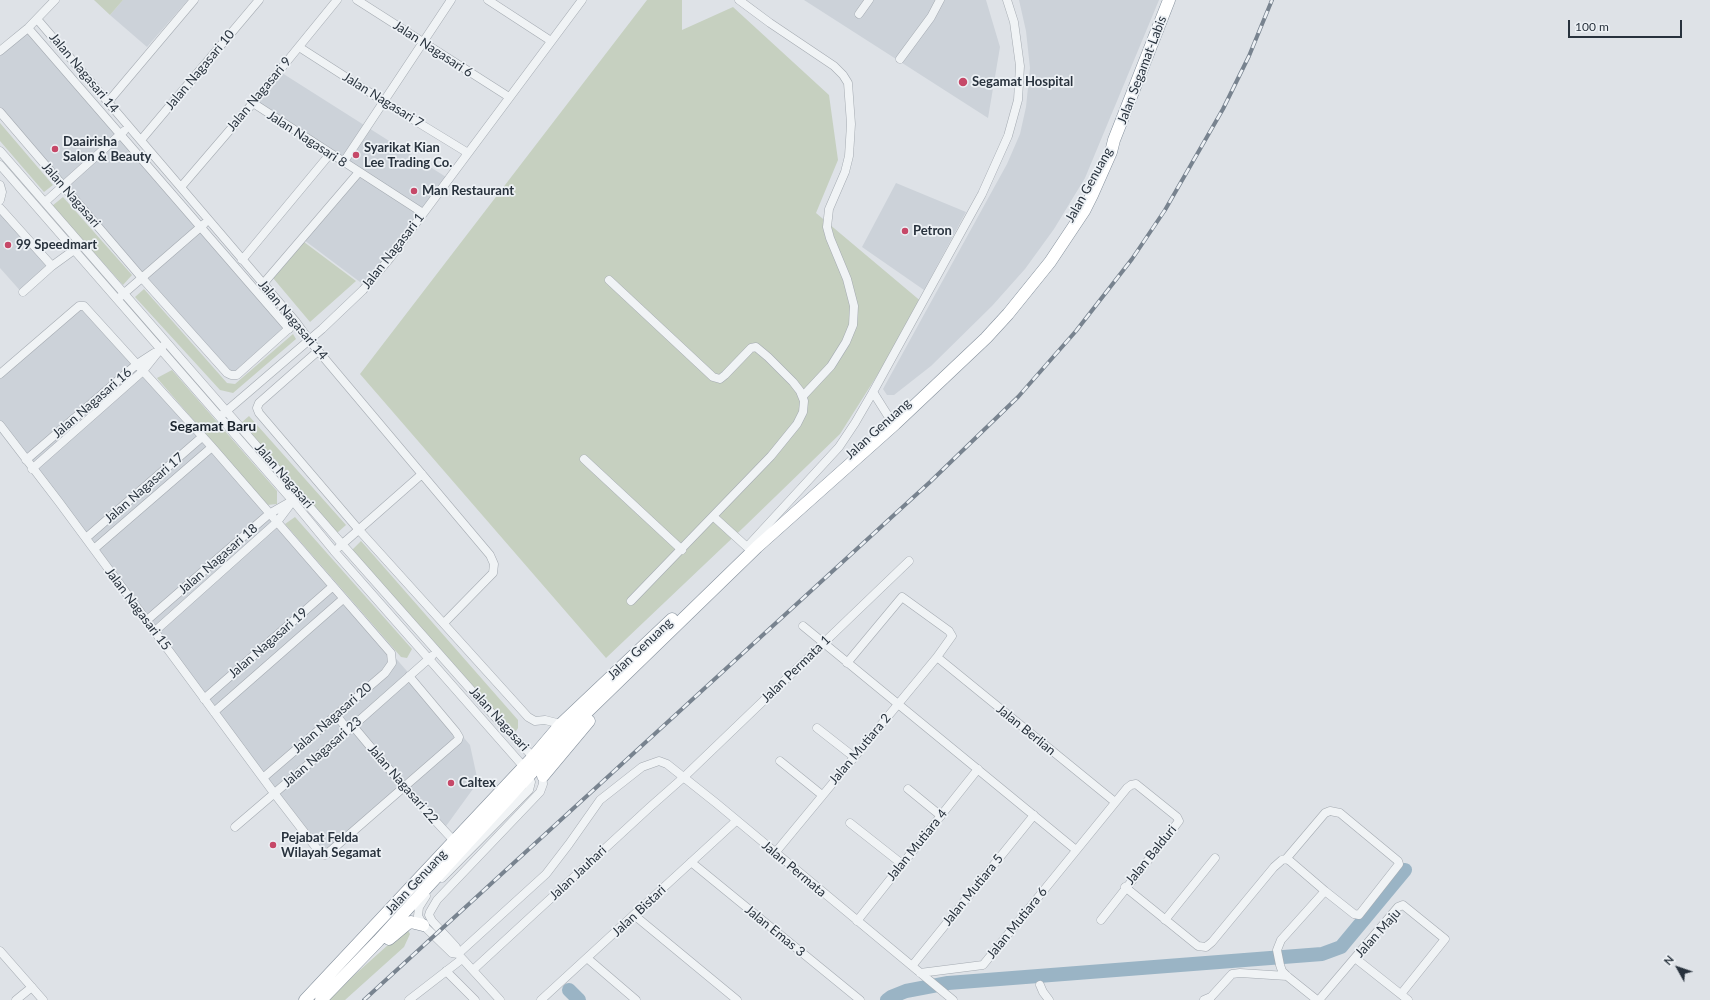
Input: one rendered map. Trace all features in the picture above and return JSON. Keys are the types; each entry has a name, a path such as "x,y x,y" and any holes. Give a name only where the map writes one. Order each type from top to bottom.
{"highway":[{"name":"Jalan Segamat-Labis","path":"1114,140 1169,0"},
{"name":"Jalan Genuang","path":"536,760 561,724 747,547 893,421 986,338 1050,262 1084,211 1104,171 1114,140"},
{"name":"Jalan Genuang","path":"321,1000 347,975 536,760 757,547 893,421"},
{"path":"543,776 635,666"},
{"name":"Jalan Genuang","path":"305,1000 454,842 526,771"},
{"path":"347,975 407,924 411,922 424,925"}],"street":[{"path":"0,51 28,28 55,0"},
{"path":"108,102 194,0"},
{"name":"Jalan Nagasari 10","path":"140,140 259,0"},
{"name":"Jalan Nagasari 9","path":"181,187 252,104 337,0"},
{"name":"Jalan Nagasari 6","path":"357,0 509,98"},
{"path":"343,163 451,0"},
{"path":"488,0 551,41"},
{"name":"Jalan Nagasari 1","path":"219,417 309,340 363,290 390,258 582,0"},
{"path":"739,0 770,23 834,66 843,74 848,83 851,124 849,156 845,172 829,209 827,227 847,280 854,306 853,325 846,342 831,366 803,396"},
{"path":"859,14 869,0"},
{"path":"900,59 931,17 940,0"},
{"path":"714,517 747,547 838,448 855,424 982,194 1008,136 1018,100 1020,66 1014,22 1007,0"},
{"name":"Jalan Nagasari 14","path":"37,19 296,322 318,351 490,555 494,564 493,573 444,623"},
{"name":"Jalan Nagasari 14","path":"28,28 289,329"},
{"name":"Jalan Nagasari 7","path":"299,47 468,153"},
{"name":"Jalan Nagasari 8","path":"252,104 423,213"},
{"name":"Jalan Nagasari","path":"0,112 142,278 231,375 237,375 296,322"},
{"path":"45,202 129,127"},
{"name":"Jalan Nagasari","path":"1,152 342,544 536,760"},
{"path":"242,260 330,154"},
{"name":"Jalan Nagasari","path":"0,165 526,771"},
{"path":"263,284 359,172"},
{"path":"0,185 2,192 0,200"},
{"path":"0,208 52,266"},
{"path":"117,299 208,220"},
{"path":"23,292 52,266 74,250"},
{"path":"609,280 713,377 720,379 751,348 756,347 768,356 788,377 803,396 804,401 803,412 793,430 714,517 631,601"},
{"path":"0,374 82,305 212,447 343,599 214,712"},
{"path":"32,469 143,371 167,343"},
{"name":"Jalan Nagasari 16","path":"26,460 137,364 160,350"},
{"name":"Jalan Nagasari","path":"318,351 259,403 257,408 261,416 359,530 528,717 535,721 545,720 561,724"},
{"path":"873,392 893,421"},
{"name":"Jalan Nagasari 15","path":"0,425 86,538 274,794 322,854 325,855 404,787"},
{"name":"Jalan Nagasari 17","path":"86,538 202,437"},
{"path":"94,549 212,447"},
{"path":"584,459 682,550"},
{"path":"334,551 422,474"},
{"path":"154,632 277,522 292,500 300,494"},
{"name":"Jalan Nagasari 18","path":"146,621 269,514 292,500"},
{"name":"Jalan Permata 1","path":"684,777 909,561"},
{"name":"Jalan Nagasari 19","path":"204,699 332,587"},
{"path":"847,663 902,597 951,633 951,638 937,657 897,704"},
{"name":"Jalan Nagasari 20","path":"263,778 385,673 392,663 391,653 343,599"},
{"path":"803,626 1076,850"},
{"name":"Jalan Nagasari 23","path":"235,827 351,728 437,651"},
{"name":"Jalan Berlian","path":"937,657 1115,802"},
{"path":"404,787 456,744 459,737 409,676"},
{"name":"Jalan Mutiara 2","path":"775,854 822,794 897,704"},
{"name":"Jalan Nagasari 22","path":"336,715 351,728 454,842"},
{"path":"817,728 854,757"},
{"path":"460,957 456,947 432,921 429,915 430,912 437,900 540,792 543,784 543,776 536,760"},
{"name":"Jalan Permata","path":"460,957 546,874 600,800 642,767 659,761 667,764 684,777 775,854 953,1000"},
{"path":"780,761 822,794"},
{"name":"Jalan Mutiara 4","path":"857,921 978,769"},
{"path":"500,1000 460,957 452,952 424,925 417,912 428,893 527,792 530,787 526,771"},
{"name":"Jalan Jauhari","path":"473,970 650,806 684,777"},
{"name":"Jalan Balduri","path":"1101,920 1179,819 1136,784 1127,788 1115,802"},
{"path":"908,789 941,816"},
{"name":"Jalan Mutiara 6","path":"920,973 982,965 1115,802"},
{"path":"1126,887 1165,920 1198,946 1203,948 1209,946 1264,879 1282,860 1286,859 1325,813 1330,811 1340,813 1398,861 1399,864 1358,915 1354,914 1286,859"},
{"name":"Jalan Mutiara 5","path":"912,966 1034,815"},
{"name":"Jalan Bistari","path":"541,1000 736,821"},
{"path":"850,823 902,864"},
{"path":"1165,920 1215,858"},
{"name":"Jalan Emas 3","path":"691,862 860,1000"},
{"path":"1318,1000 1282,971 1277,950 1284,937 1325,891"},
{"name":"Jalan Maju","path":"1318,1000 1400,906 1405,906 1443,937 1444,942 1401,994"},
{"path":"634,915 737,1000"},
{"path":"0,951 43,1000"},
{"path":"409,1000 446,971 460,957"},
{"path":"587,958 636,1000"},
{"path":"1355,958 1408,1000"},
{"path":"446,971 475,1000"},
{"path":"1207,1000 1232,974 1240,973 1287,976"},
{"path":"1040,985 1049,1000"},
{"path":"16,1000 32,986"}],"shaded area":[{"path":"123,0 188,0 147,47 110,15"},
{"name":"Segamat Hospital","path":"804,0 986,0 1000,47 988,118"},
{"path":"1019,0 1159,0 1085,178 1054,229 1025,269 992,306 931,366 894,395 887,395 883,389 1007,164 1020,134 1026,107 1030,68 1026,31"},
{"path":"31,28 293,329 233,378 0,117 0,54"},
{"path":"282,73 446,177 364,285 304,240 359,176 254,107"},
{"path":"896,183 966,212 924,290 862,247"},
{"path":"0,205 56,266 24,295 0,268"},
{"path":"87,304 470,745 478,782 441,833 404,791 326,858 0,430 0,369"}],"green space":[{"path":"94,0 123,0 110,15"},
{"path":"647,0 682,0 682,30 733,7 829,95 838,160 816,213 923,303 840,434 606,658 360,374"},
{"path":"0,123 53,185 44,192 0,141"},
{"path":"63,197 132,275 123,285 52,206"},
{"path":"304,242 356,281 310,322 273,278"},
{"path":"144,289 227,383 235,384 293,334 296,339 233,393 220,390 135,297"},
{"path":"172,370 277,491 277,504 267,505 157,378"},
{"path":"249,416 346,525 337,533 241,423"},
{"path":"295,517 412,649 407,658 401,657 285,524"},
{"path":"361,541 518,720 518,728 516,731 512,730 352,550"},
{"path":"407,928 410,934 404,947 345,1000 329,1000 351,978"}],"waterway":[{"path":"887,1000 906,991 948,983 1322,954 1341,947 1405,870"},
{"path":"569,990 579,1000"}],"railway":[{"path":"364,1000 930,482 1018,397 1076,331 1132,259 1165,210 1223,109 1249,56 1272,0"}],"place":[{"name":"Segamat Hospital","path":"963,82"},
{"name":"Daairisha Salon & Beauty","path":"55,149"},
{"name":"Syarikat Kian Lee Trading Co.","path":"356,155"},
{"name":"Man Restaurant","path":"414,191"},
{"name":"Petron","path":"905,231"},
{"name":"99 Speedmart","path":"8,245"},
{"name":"Caltex","path":"451,783"},
{"name":"Pejabat Felda Wilayah Segamat","path":"273,845"}],"district":[{"name":"Segamat Baru","path":"213,426"}]}
